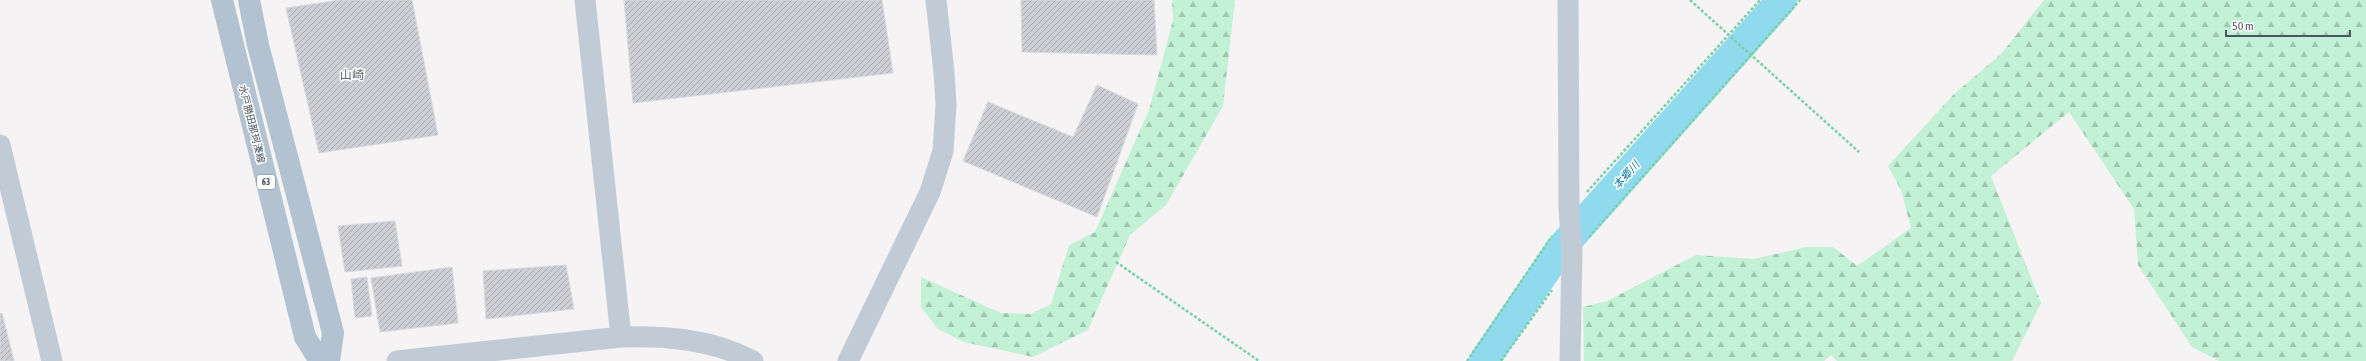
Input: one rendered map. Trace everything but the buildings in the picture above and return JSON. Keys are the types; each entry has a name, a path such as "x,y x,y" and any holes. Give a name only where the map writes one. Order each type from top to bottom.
{"main road":[{"name":"水戸勝田那珂湊線","path":"222,0 305,337 320,361"},
{"path":"249,0 258,45 333,333 329,361"}],"street":[{"path":"585,0 621,337"},
{"path":"848,361 930,192 943,151 946,105 936,0"},
{"path":"1568,0 1569,214 1580,245 1570,361"},
{"path":"0,145 52,361"},
{"path":"397,361 621,337 681,338 713,345 753,361"}],"path":[{"path":"1690,0 1859,152"},
{"path":"1466,361 1569,214 1760,0"},
{"path":"1580,245 1800,0"},
{"path":"1116,262 1259,361"},
{"path":"1501,361 1552,289"}],"green space":[{"path":"1172,0 1235,0 1223,106 1166,205 1130,235 1088,330 1033,357 964,342 938,329 921,307 921,277 1001,313 1030,314 1051,304 1069,245 1095,232 1149,110 1173,20"},
{"path":"2044,0 2366,0 2366,361 2219,361 2192,347 2138,265 2134,209 2069,112 1991,176 2041,303 2012,361 1837,361 1831,355 1824,361 1584,361 1583,307 1607,301 1696,255 1754,259 1806,247 1833,247 1857,266 1911,228 1901,190 1888,166 1953,95 2002,53"}],"waterway":[{"name":"本郷川","path":"1484,361 1561,248 1782,0"}],"district":[{"name":"山崎","path":"352,75"}]}
